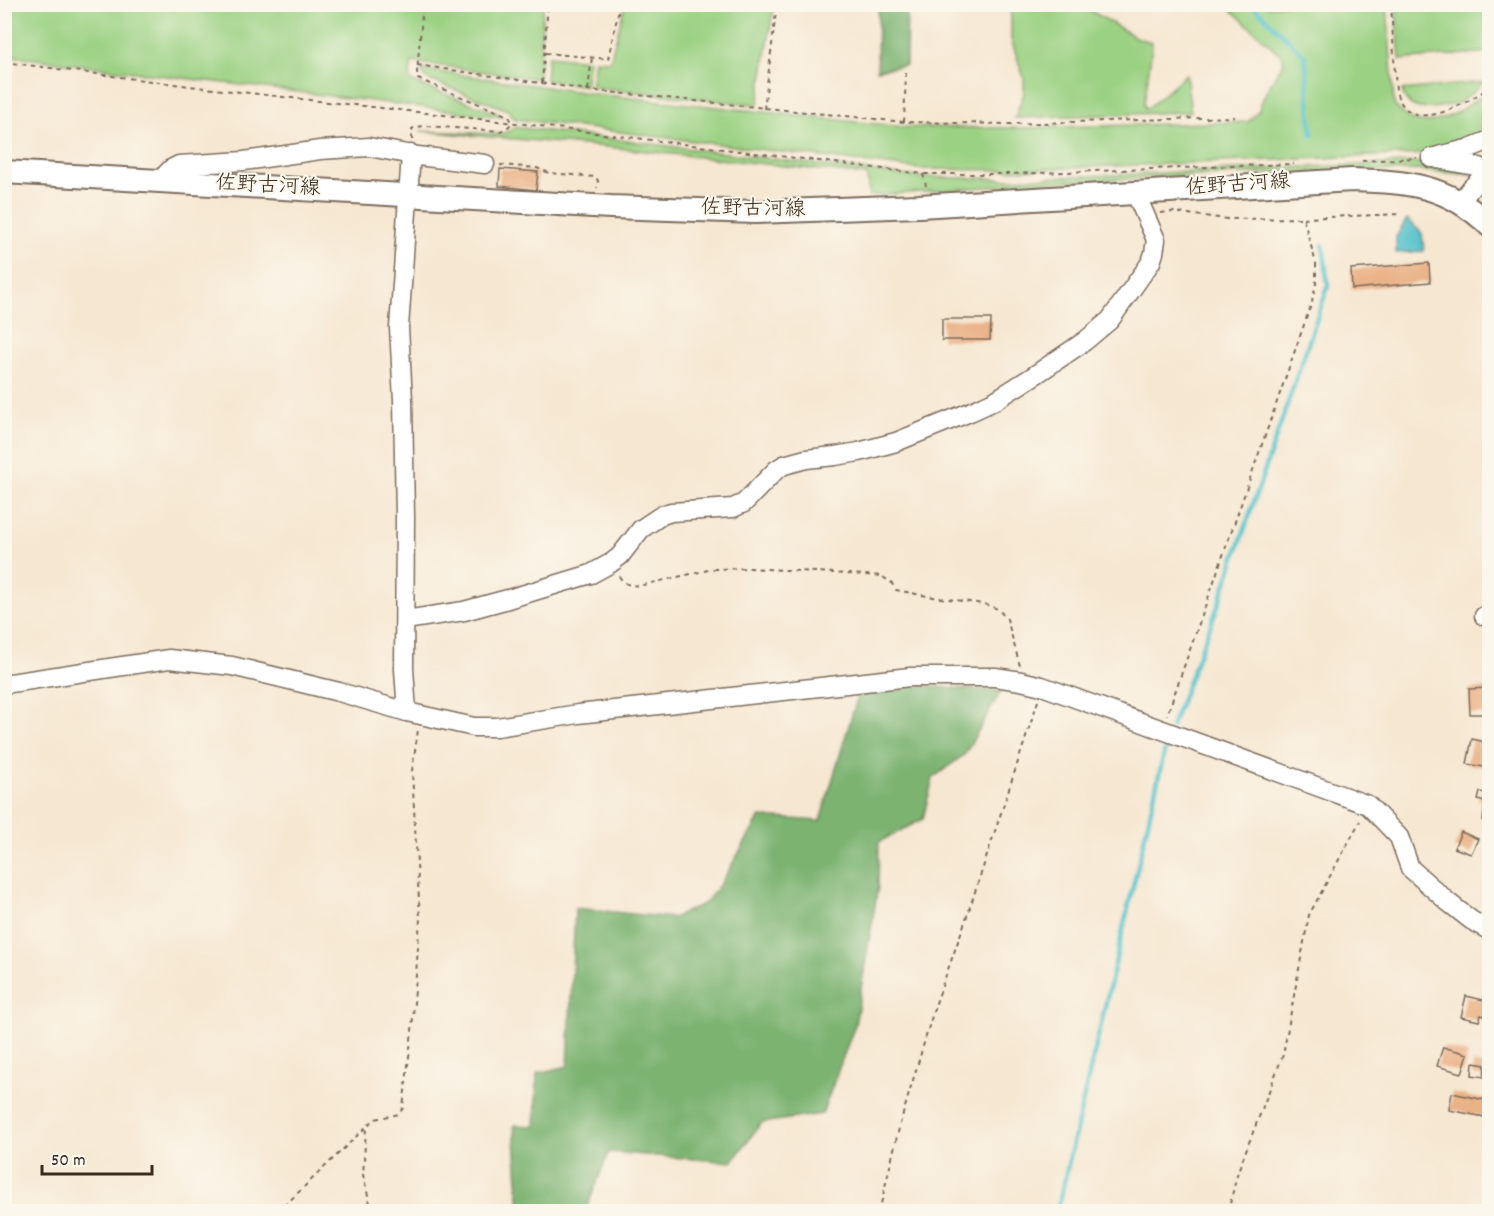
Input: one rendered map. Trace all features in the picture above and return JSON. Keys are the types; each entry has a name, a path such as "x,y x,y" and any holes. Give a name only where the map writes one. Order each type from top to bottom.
{"main road":[{"name":"佐野古河線","path":"4,172 611,207 756,212 919,206 1352,180 1409,183 1431,189 1460,202 1490,226"}],"street":[{"path":"1431,158 1467,149 1490,140"},
{"path":"159,181 171,169 179,165 244,161 320,150 369,147 485,164"},
{"path":"411,154 399,328 404,419 404,669 414,714"},
{"path":"1431,158 1480,167 1488,172 1460,202"},
{"path":"405,620 464,611 591,574 620,556 641,529 662,515 671,512 732,508 744,503 776,470 784,465 806,459 859,452 896,442 994,401 1085,341 1104,325 1146,269 1154,253 1156,240 1139,201 1139,192"},
{"path":"4,684 169,659 232,666 339,692 414,714 474,727 497,727 578,714 910,677 995,677 1021,681 1042,686 1368,805 1399,837 1410,868 1471,920 1490,931"}],"path":[{"path":"423,4 417,65 418,79 506,115 512,123"},
{"path":"542,83 548,4"},
{"path":"545,53 608,59 620,4"},
{"path":"764,109 777,4"},
{"path":"1391,4 1396,91 1403,106 1416,114 1434,115 1465,104 1490,87"},
{"path":"588,90 591,57"},
{"path":"4,63 923,174 1009,174 1296,164"},
{"path":"417,65 588,90 904,122 1009,124 1235,117"},
{"path":"904,122 906,73"},
{"path":"411,154 412,129 415,127 501,130 508,128 512,123"},
{"path":"1362,161 1431,158"},
{"path":"485,164 537,168 549,172 596,177 597,192"},
{"path":"923,174 928,194"},
{"path":"1147,217 1172,212 1227,219 1401,214"},
{"path":"1161,730 1312,302 1316,284 1316,264 1303,218"},
{"path":"611,563 621,580 626,585 634,586 713,569 751,568 881,576 891,582 896,590 984,603 998,609 1007,619 1020,662 1021,681"},
{"path":"879,1212 900,1124 935,1006 1042,686"},
{"path":"278,1212 366,1126 375,1119 399,1114 403,1108 412,1031 420,919 412,771 414,714"},
{"path":"1228,1212 1238,1171 1283,1055 1309,915 1368,805"},
{"path":"366,1126 363,1175 372,1212"}],"green space":[{"path":"5,4 543,5 539,79 412,62 409,78 413,82 497,113 502,117 5,55"},
{"path":"1265,4 1271,7 1288,4 1387,4 1394,105 1405,116 1413,120 1433,122 1463,109 1489,91 1490,117 1469,143 1424,154 1011,170 920,169 515,119 508,110 429,80 422,71 422,69 595,94 904,127 1018,128 1248,122 1259,110 1264,96 1284,63 1282,56 1226,5"},
{"path":"625,5 774,5 758,105 591,87 595,60 610,61"},
{"path":"883,5 907,5 906,65 877,70 878,8"},
{"path":"1011,5 1081,5 1137,38 1151,42 1145,108 1186,74 1191,112 1015,118 1024,93 1024,78 1011,39"},
{"path":"1489,5 1489,52 1400,60 1396,7"},
{"path":"548,56 589,60 585,86 546,80"},
{"path":"1485,82 1458,103 1430,108 1413,106 1408,102 1402,90"},
{"path":"515,127 918,177 1011,179 1430,162 1471,174 1417,170 1237,174 1051,182 869,196 867,175 608,147 420,131 502,134"},
{"path":"862,682 1001,691 965,754 933,778 923,819 879,842 878,887 855,1025 822,1114 761,1123 732,1162 609,1152 585,1212 520,1211 514,1125 535,1126 537,1073 568,1066 575,908 673,918 705,903 721,883 760,817 820,821"}],"water":[{"path":"1407,219 1422,233 1424,251 1396,253 1396,237"}],"building":[{"path":"500,169 538,172 536,190 499,186"},
{"path":"1429,263 1430,282 1352,289 1351,269"},
{"path":"942,319 991,319 990,340 942,340"},
{"path":"1490,688 1490,714 1470,714 1469,689"},
{"path":"1472,739 1490,743 1490,768 1467,764"},
{"path":"1489,782 1490,804 1478,800 1480,792 1486,793"},
{"path":"1484,810 1490,811 1490,822 1483,821"},
{"path":"1461,832 1478,839 1471,854 1454,848"},
{"path":"1466,996 1488,1001 1485,1016 1481,1015 1479,1021 1461,1017"},
{"path":"1443,1047 1468,1054 1462,1073 1437,1066"},
{"path":"1473,1063 1485,1065 1484,1077 1472,1075"},
{"path":"1452,1093 1485,1100 1485,1097 1490,1098 1490,1118 1449,1110"}],"waterway":[{"path":"1251,4 1305,56 1312,135"},
{"path":"1171,727 1218,606 1328,286 1323,245"},
{"path":"1057,1212 1167,741"}]}
